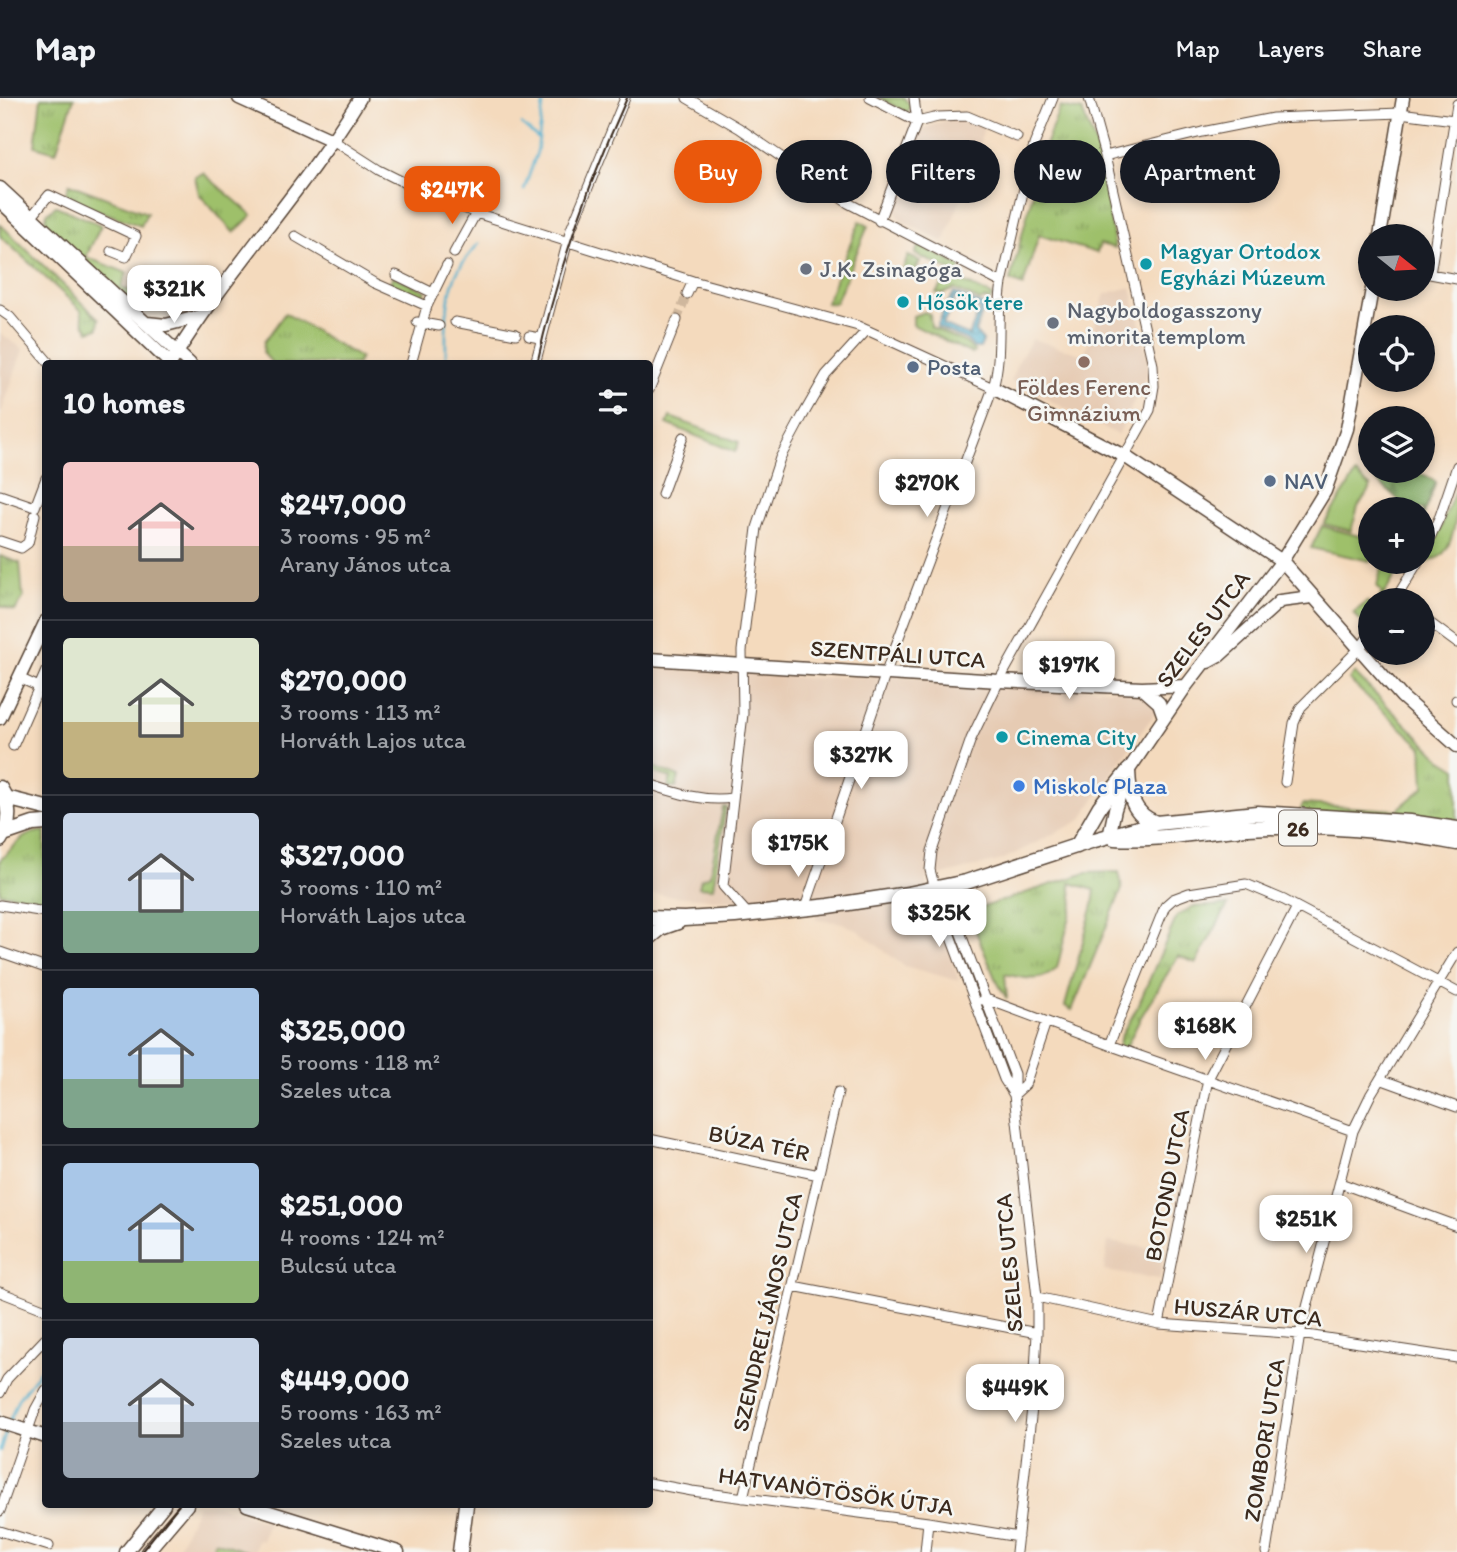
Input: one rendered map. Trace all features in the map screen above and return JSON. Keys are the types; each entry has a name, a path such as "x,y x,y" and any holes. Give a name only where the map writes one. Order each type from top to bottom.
{"main road":[{"path":"1128,771 1129,793 1137,811 1156,824"},
{"path":"1077,846 1100,806 1128,771"},
{"path":"3,793 42,807"},
{"path":"2,837 9,813 3,793"},
{"name":"26","path":"653,918 684,919 805,908 936,888 966,882 1156,824 1257,813 1410,822 1457,829"},
{"path":"2,837 33,824 42,823"},
{"name":"26","path":"1109,837 1138,840 1250,828 1314,827 1369,830 1457,843"},
{"path":"655,926 684,919"},
{"path":"460,1552 466,1508"}],"street":[{"path":"239,98 334,141 379,170 423,192 477,213 693,281 867,330 993,387 1126,457 1282,561 1358,646"},
{"path":"172,360 201,316 334,141 360,98"},
{"path":"536,360 579,208 625,98"},
{"path":"687,98 739,128 848,203 1002,283"},
{"path":"870,98 917,122 938,117 967,116 1017,137"},
{"path":"880,221 917,122 914,98"},
{"path":"805,908 888,667 998,371 1002,283 1034,145 1053,98"},
{"path":"1382,224 1403,98"},
{"path":"1087,99 1100,140"},
{"path":"1457,104 1430,274 1457,279"},
{"path":"1106,156 1273,118 1400,113 1454,120"},
{"path":"936,888 930,870 936,835 971,739 999,681 1150,410 1154,386 1153,365 1106,161"},
{"path":"0,188 187,360"},
{"path":"31,217 49,195 136,236 126,257 111,251"},
{"path":"0,201 166,360"},
{"path":"454,253 477,213"},
{"path":"295,236 375,283 427,306"},
{"path":"412,360 419,323 447,265"},
{"path":"396,275 433,293"},
{"path":"687,295 693,281"},
{"name":"SZELES UTCA","path":"1109,837 1128,771 1186,686 1282,561 1325,491 1338,461 1347,429 1370,301"},
{"path":"0,310 10,317 47,360"},
{"path":"147,323 166,325 201,316"},
{"path":"191,360 190,346 201,316"},
{"path":"653,380 677,320"},
{"path":"455,322 516,334"},
{"path":"419,323 439,326"},
{"path":"748,914 723,886 743,714 741,651 757,528 780,458 826,375 867,330"},
{"path":"529,336 540,338"},
{"path":"662,494 683,437"},
{"path":"1435,527 1457,466"},
{"path":"0,541 21,548 28,542 42,490"},
{"path":"0,495 42,517"},
{"path":"1201,666 1219,656 1280,601 1312,597"},
{"path":"1435,627 1457,643"},
{"path":"0,718 42,629"},
{"path":"1285,782 1294,723 1301,707 1358,650"},
{"name":"SZENTPÁLI UTCA","path":"653,659 742,665 888,667 999,681 1142,688 1186,686"},
{"path":"1375,665 1402,697 1457,746"},
{"path":"13,746 42,688 19,678"},
{"path":"1142,688 1159,703 1164,717"},
{"path":"653,785 707,799 732,798"},
{"path":"1109,1045 1165,906 1173,899 1189,893 1246,884 1297,907 1457,992"},
{"name":"SZELES UTCA","path":"936,888 951,908 1014,1074 1014,1095 1037,1297 1034,1390 1016,1552"},
{"name":"SZELES UTCA","path":"936,888 941,911 1004,1079 1014,1095"},
{"path":"0,905 42,911"},
{"name":"BOTOND UTCA","path":"1159,1324 1208,1079 1297,907"},
{"path":"0,952 42,967"},
{"name":"ZOMBORI UTCA","path":"1266,1552 1300,1334 1353,1130 1380,1079 1457,952"},
{"path":"976,1003 986,999 1353,1130"},
{"path":"1014,1095 1025,1085 1046,1022"},
{"path":"1380,1079 1457,1107"},
{"name":"BÚZA TÉR","path":"653,1140 819,1175 838,1092"},
{"name":"SZENDREI JÁNOS UTCA","path":"743,1498 819,1175"},
{"path":"1340,1183 1457,1226"},
{"path":"793,1286 1037,1333"},
{"path":"0,1292 42,1308"},
{"name":"HUSZÁR UTCA","path":"1037,1297 1159,1324 1300,1334 1457,1358"},
{"path":"0,1393 7,1379 42,1342"},
{"path":"0,1511 22,1429 42,1397"},
{"path":"0,1422 42,1436"},
{"name":"HATVANÖTÖSÖK ÚTJA","path":"653,1484 692,1492 928,1522 1018,1537"},
{"path":"127,1552 162,1508"},
{"path":"147,1552 184,1508"},
{"path":"257,1508 398,1552"},
{"path":"925,1552 928,1522"},
{"path":"0,1531 49,1546"}],"shaded area":[{"path":"954,117 985,124 981,140 913,140 928,127"},
{"path":"892,203 959,203 944,242 900,220"},
{"name":"Földes Ferenc Gimnázium","path":"1131,287 1150,368 1118,435 1011,381 1017,364 1032,339 1084,355 1105,294"},
{"path":"0,333 23,349 0,417"},
{"path":"653,668 749,672 805,678 881,676 1153,692 1156,712 1081,820 1002,860 926,879 959,981 904,966 857,930 842,923 816,919 811,899 748,902 653,894"},
{"path":"1108,1242 1165,1250 1160,1279 1104,1271"},
{"path":"197,1508 225,1508 268,1522 262,1541 258,1540 254,1552 176,1552"}],"green space":[{"path":"41,98 74,98 56,152 35,146"},
{"path":"879,98 904,98 911,106 907,113"},
{"path":"1060,107 1082,111 1094,140 1047,140"},
{"path":"203,173 252,215 234,233 199,194 195,177"},
{"path":"69,184 147,213 141,226 64,198"},
{"path":"1106,193 1115,248 1100,244 1097,253 1039,235 1023,286 1010,281 1030,203 1106,203"},
{"path":"56,206 101,225 86,257 127,273 121,288 146,295 141,307 132,303 44,225 47,213"},
{"path":"860,221 868,226 835,304 826,303"},
{"path":"0,224 99,319 98,328 89,331 81,310 0,236"},
{"path":"919,245 961,266 958,274 915,254"},
{"path":"908,256 920,261 914,274 903,269"},
{"path":"948,275 993,296 990,301 980,301 954,289 943,294 936,293"},
{"path":"393,276 426,291 422,299 389,284"},
{"path":"924,312 930,314 931,327 966,343 975,352 972,354 913,325 913,316"},
{"path":"285,313 360,358 269,360 263,353 264,342"},
{"path":"670,417 739,442 735,452 667,424"},
{"path":"1356,474 1358,483 1366,483 1371,487 1364,497 1358,497 1351,531 1324,524"},
{"path":"1436,482 1430,497 1395,497 1379,483"},
{"path":"1457,485 1453,534 1445,551 1435,559 1435,540"},
{"path":"1322,526 1358,536 1358,558 1311,548"},
{"path":"0,556 20,563 23,598 15,611 0,606"},
{"path":"1380,574 1396,574 1388,588 1377,586"},
{"path":"1354,673 1441,759 1457,769 1457,825 1299,814 1303,804 1397,810 1424,787 1422,747 1349,680"},
{"path":"653,767 679,777 676,788 668,787 671,778 653,772"},
{"path":"723,807 726,807 713,888 699,887 701,879 710,875"},
{"path":"42,831 42,899 0,893 0,860 20,840"},
{"path":"1119,872 1122,889 1072,1010 1065,1006 1095,890 1070,883 1073,904 1057,968 1039,978 1005,974 1007,999 995,978 968,912 1086,873"},
{"path":"1228,905 1196,963 1178,956 1124,1051 1119,1048 1120,1038 1138,1006 1177,916 1192,907"},
{"path":"215,1541 248,1552 212,1552"}],"water":[{"path":"954,293 987,307 975,332 983,341 980,348 974,348 967,340 937,327 944,310 930,305 934,298 939,305 945,307","holes":["955,298 980,309 969,336 943,325"]}],"waterway":[{"path":"524,190 537,152 544,98"},
{"path":"521,124 539,139"},
{"path":"446,360 446,319 452,285 461,266 479,243"},
{"path":"9,1422 18,1399 42,1368"},
{"path":"0,1451 7,1428"}],"tunnel":[{"path":"677,320 687,294"}],"tram line":[{"path":"538,360 575,229 627,98"},
{"path":"141,1552 177,1508"}],"place":[{"name":"Magyar Ortodox Egyházi Múzeum","path":"1146,264"},
{"name":"J.K. Zsinagóga","path":"806,269"},
{"name":"Hősök tere","path":"903,302"},
{"name":"Nagyboldogasszony minorita templom","path":"1053,323"},
{"name":"Földes Ferenc Gimnázium","path":"1084,362"},
{"name":"Posta","path":"913,367"},
{"name":"NAV","path":"1270,481"},
{"name":"Cinema City","path":"1002,737"},
{"name":"Miskolc Plaza","path":"1019,786"}]}
